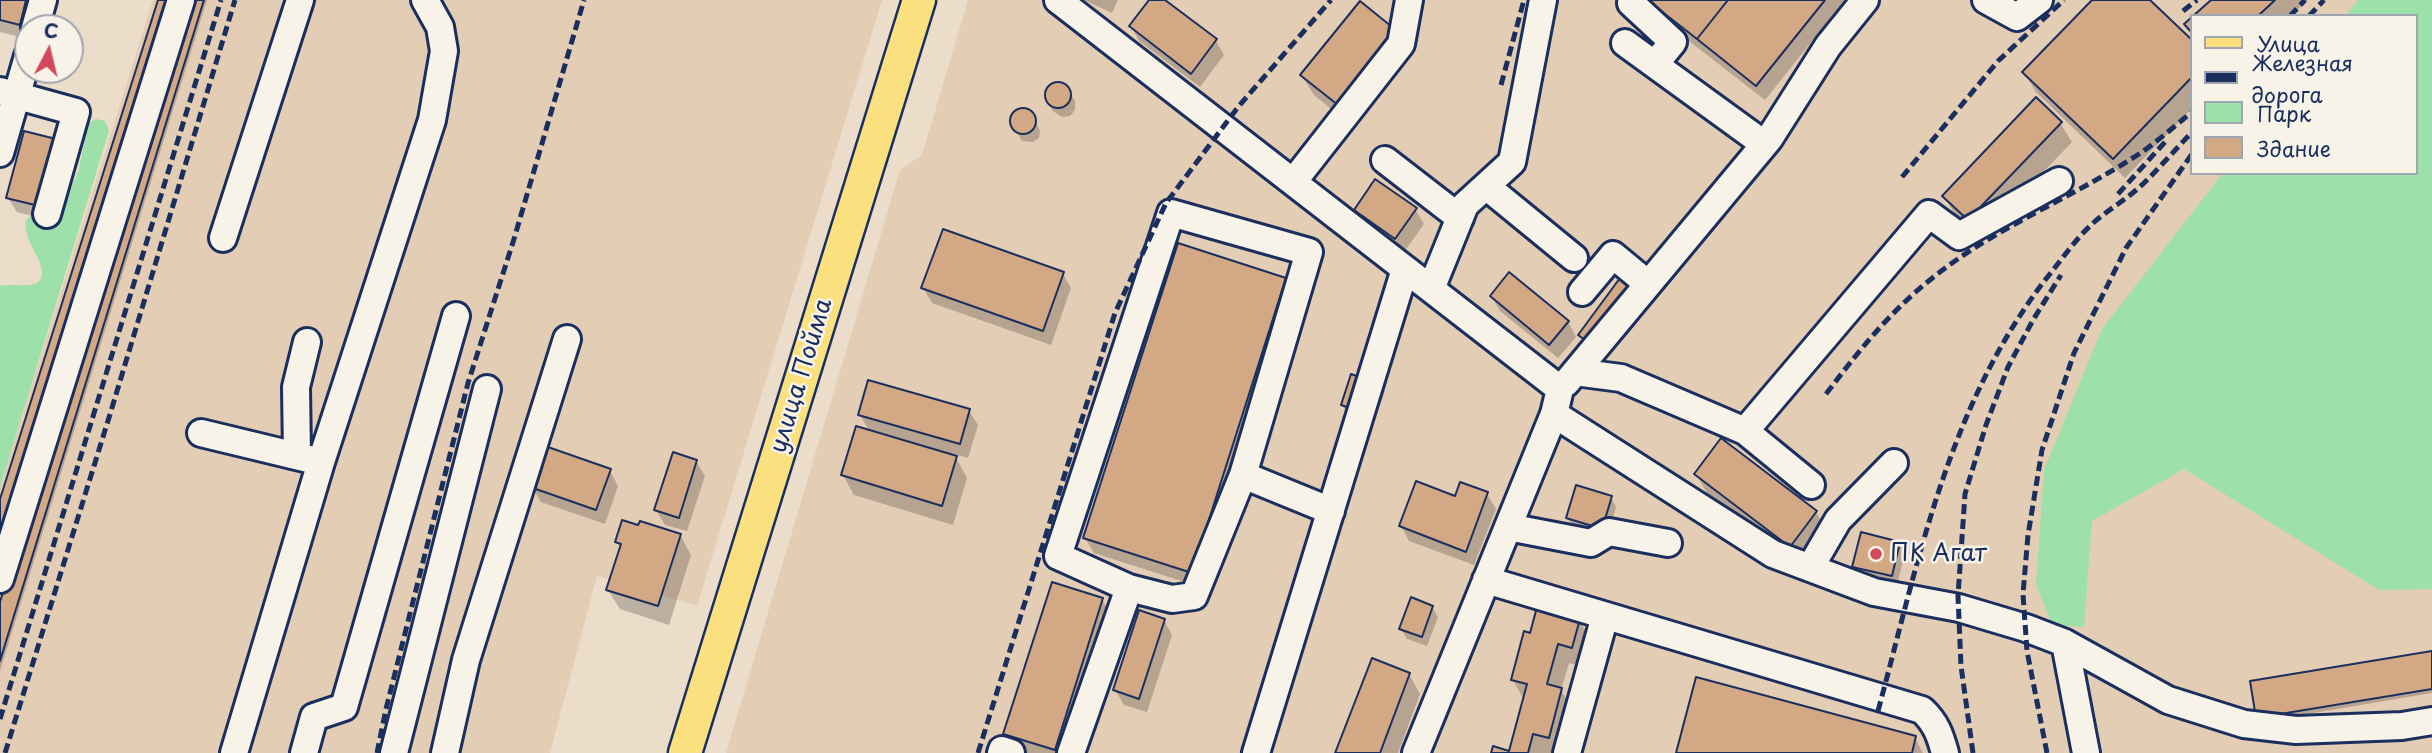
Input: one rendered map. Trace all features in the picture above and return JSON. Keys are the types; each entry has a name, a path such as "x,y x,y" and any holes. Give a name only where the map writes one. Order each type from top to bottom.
{"main road":[{"name":"улица Пойма","path":"685,753 919,0"}],"street":[{"path":"0,579 181,0"},
{"path":"223,238 300,0"},
{"path":"234,753 309,458 432,120 444,51 440,27 425,0"},
{"path":"1058,0 1773,554 1874,593 1959,608 2026,628 2065,643 2168,700 2244,724 2296,730 2402,726 2432,721"},
{"path":"1431,289 1465,205 1512,162 1543,0"},
{"path":"1416,753 1563,392 1764,144 1828,46 1865,0"},
{"path":"1986,0 2017,17 2039,0"},
{"path":"1293,182 1401,44 1404,3"},
{"path":"1630,3 1674,42 1655,64"},
{"path":"1625,43 1764,144"},
{"path":"0,153 9,93 76,112 47,214"},
{"path":"1385,160 1460,218"},
{"path":"1745,431 1929,214 1959,236 2059,181"},
{"path":"1486,186 1574,258"},
{"path":"1171,213 1309,252 1243,475 1195,596 1172,599 1129,588 1058,556 1171,213"},
{"path":"1582,292 1613,255 1648,284"},
{"path":"1256,753 1405,269"},
{"path":"304,753 314,717 344,707 456,316"},
{"path":"445,753 466,660 567,339"},
{"path":"307,342 296,387 309,458"},
{"path":"1563,392 1621,378 1745,431 1811,485"},
{"path":"394,753 487,389"},
{"path":"201,433 309,458"},
{"path":"1810,568 1838,520 1894,463"},
{"path":"1243,475 1331,511"},
{"path":"1508,527 1591,543 1609,531 1668,543"},
{"path":"1486,580 1922,710 1940,732 1945,753"},
{"path":"1071,753 1129,588"},
{"path":"1567,753 1605,616"},
{"path":"2065,643 2086,753"},
{"path":"1001,753 1002,750 1011,753"}],"shaded area":[{"path":"153,0 882,0 697,606 597,576 550,753 0,753 0,486"},
{"path":"968,0 2432,0 2432,753 726,753 900,170 922,155"}],"green space":[{"path":"2358,0 2432,0 2432,589 2379,590 2184,469 2092,521 2084,627 2052,625 2036,585 2044,470 2102,329 2221,175 2418,175 2418,14 2347,14"},
{"path":"96,119 105,121 109,131 0,487 0,286 29,285 37,283 41,278 42,272 28,238 25,221 32,215 66,202 79,169 88,123"}],"building":[{"path":"0,0 26,0 23,14 14,14 14,24 0,20"},
{"path":"158,0 174,0 0,549 0,499"},
{"path":"186,0 204,0 0,661 0,602"},
{"path":"1149,0 1165,0 1217,39 1191,74 1129,26"},
{"path":"1647,0 1728,0 1697,39"},
{"path":"1728,0 1825,0 1756,86 1697,39"},
{"path":"2092,0 2150,0 2190,38 2190,79 2113,159 2022,72"},
{"path":"2211,0 2275,0 2260,14 2195,14"},
{"path":"1360,1 1397,31 1338,105 1300,75"},
{"path":"2190,19 2190,31 2184,24"},
{"path":"1058,82 1068,85 1071,95 1068,105 1058,108 1048,105 1045,95 1048,85"},
{"path":"2036,97 2062,122 1968,220 1942,196"},
{"path":"1023,108 1032,112 1036,121 1032,130 1023,134 1014,130 1010,121 1014,112"},
{"path":"24,131 56,139 39,206 6,198"},
{"path":"1375,179 1417,208 1395,239 1354,210"},
{"path":"943,229 1064,272 1043,331 921,288"},
{"path":"1178,243 1286,278 1192,573 1083,538"},
{"path":"1509,272 1569,321 1549,345 1490,296"},
{"path":"1620,278 1630,285 1588,342 1578,335"},
{"path":"1351,374 1384,386 1373,416 1341,405"},
{"path":"868,380 970,409 960,444 858,415"},
{"path":"856,426 957,456 942,506 841,475"},
{"path":"1721,438 1817,511 1790,547 1694,474"},
{"path":"545,446 611,469 596,510 530,487"},
{"path":"673,452 697,460 679,518 654,510"},
{"path":"1416,481 1455,496 1460,482 1488,492 1466,552 1399,526"},
{"path":"1576,485 1612,496 1602,529 1566,518"},
{"path":"622,520 638,525 640,521 681,534 658,606 606,590 621,544 615,542"},
{"path":"1861,532 1900,542 1892,576 1852,567"},
{"path":"1052,582 1103,598 1055,750 1003,734"},
{"path":"1411,597 1433,606 1422,637 1399,629"},
{"path":"1537,607 1580,619 1572,648 1558,644 1547,684 1562,688 1549,738 1533,734 1528,753 1491,753 1493,746 1509,751 1527,684 1511,680 1524,631 1530,633"},
{"path":"1139,610 1165,619 1139,699 1113,690"},
{"path":"2432,651 2432,689 2256,718 2250,681"},
{"path":"1372,658 1410,673 1380,753 1335,753"},
{"path":"1696,677 1916,736 1912,753 1676,753"}],"railway":[{"path":"0,719 221,0"},
{"path":"5,753 235,0"},
{"path":"377,753 468,383 514,239 584,0"},
{"path":"978,753 1115,313 1166,203 1238,107 1331,0"},
{"path":"1501,85 1524,0"},
{"path":"1902,177 1998,61 2064,0"},
{"path":"2183,11 2197,0"},
{"path":"2292,14 2305,0"},
{"path":"2311,14 2324,0"},
{"path":"1826,394 1882,326 1929,280 1971,250 2118,167 2190,114"},
{"path":"1878,711 1924,537 1942,481 1963,425 1988,372 2017,320 2076,241 2097,220 2145,182 2190,134"},
{"path":"2118,194 2165,142"},
{"path":"2047,753 2027,651 2023,594 2028,535 2042,450 2074,353 2126,248 2190,157"},
{"path":"1973,753 1961,666 1958,596 1965,494 1986,425 2008,367 2061,275"}],"place":[{"name":"ПК Агат","path":"1876,554"}]}
